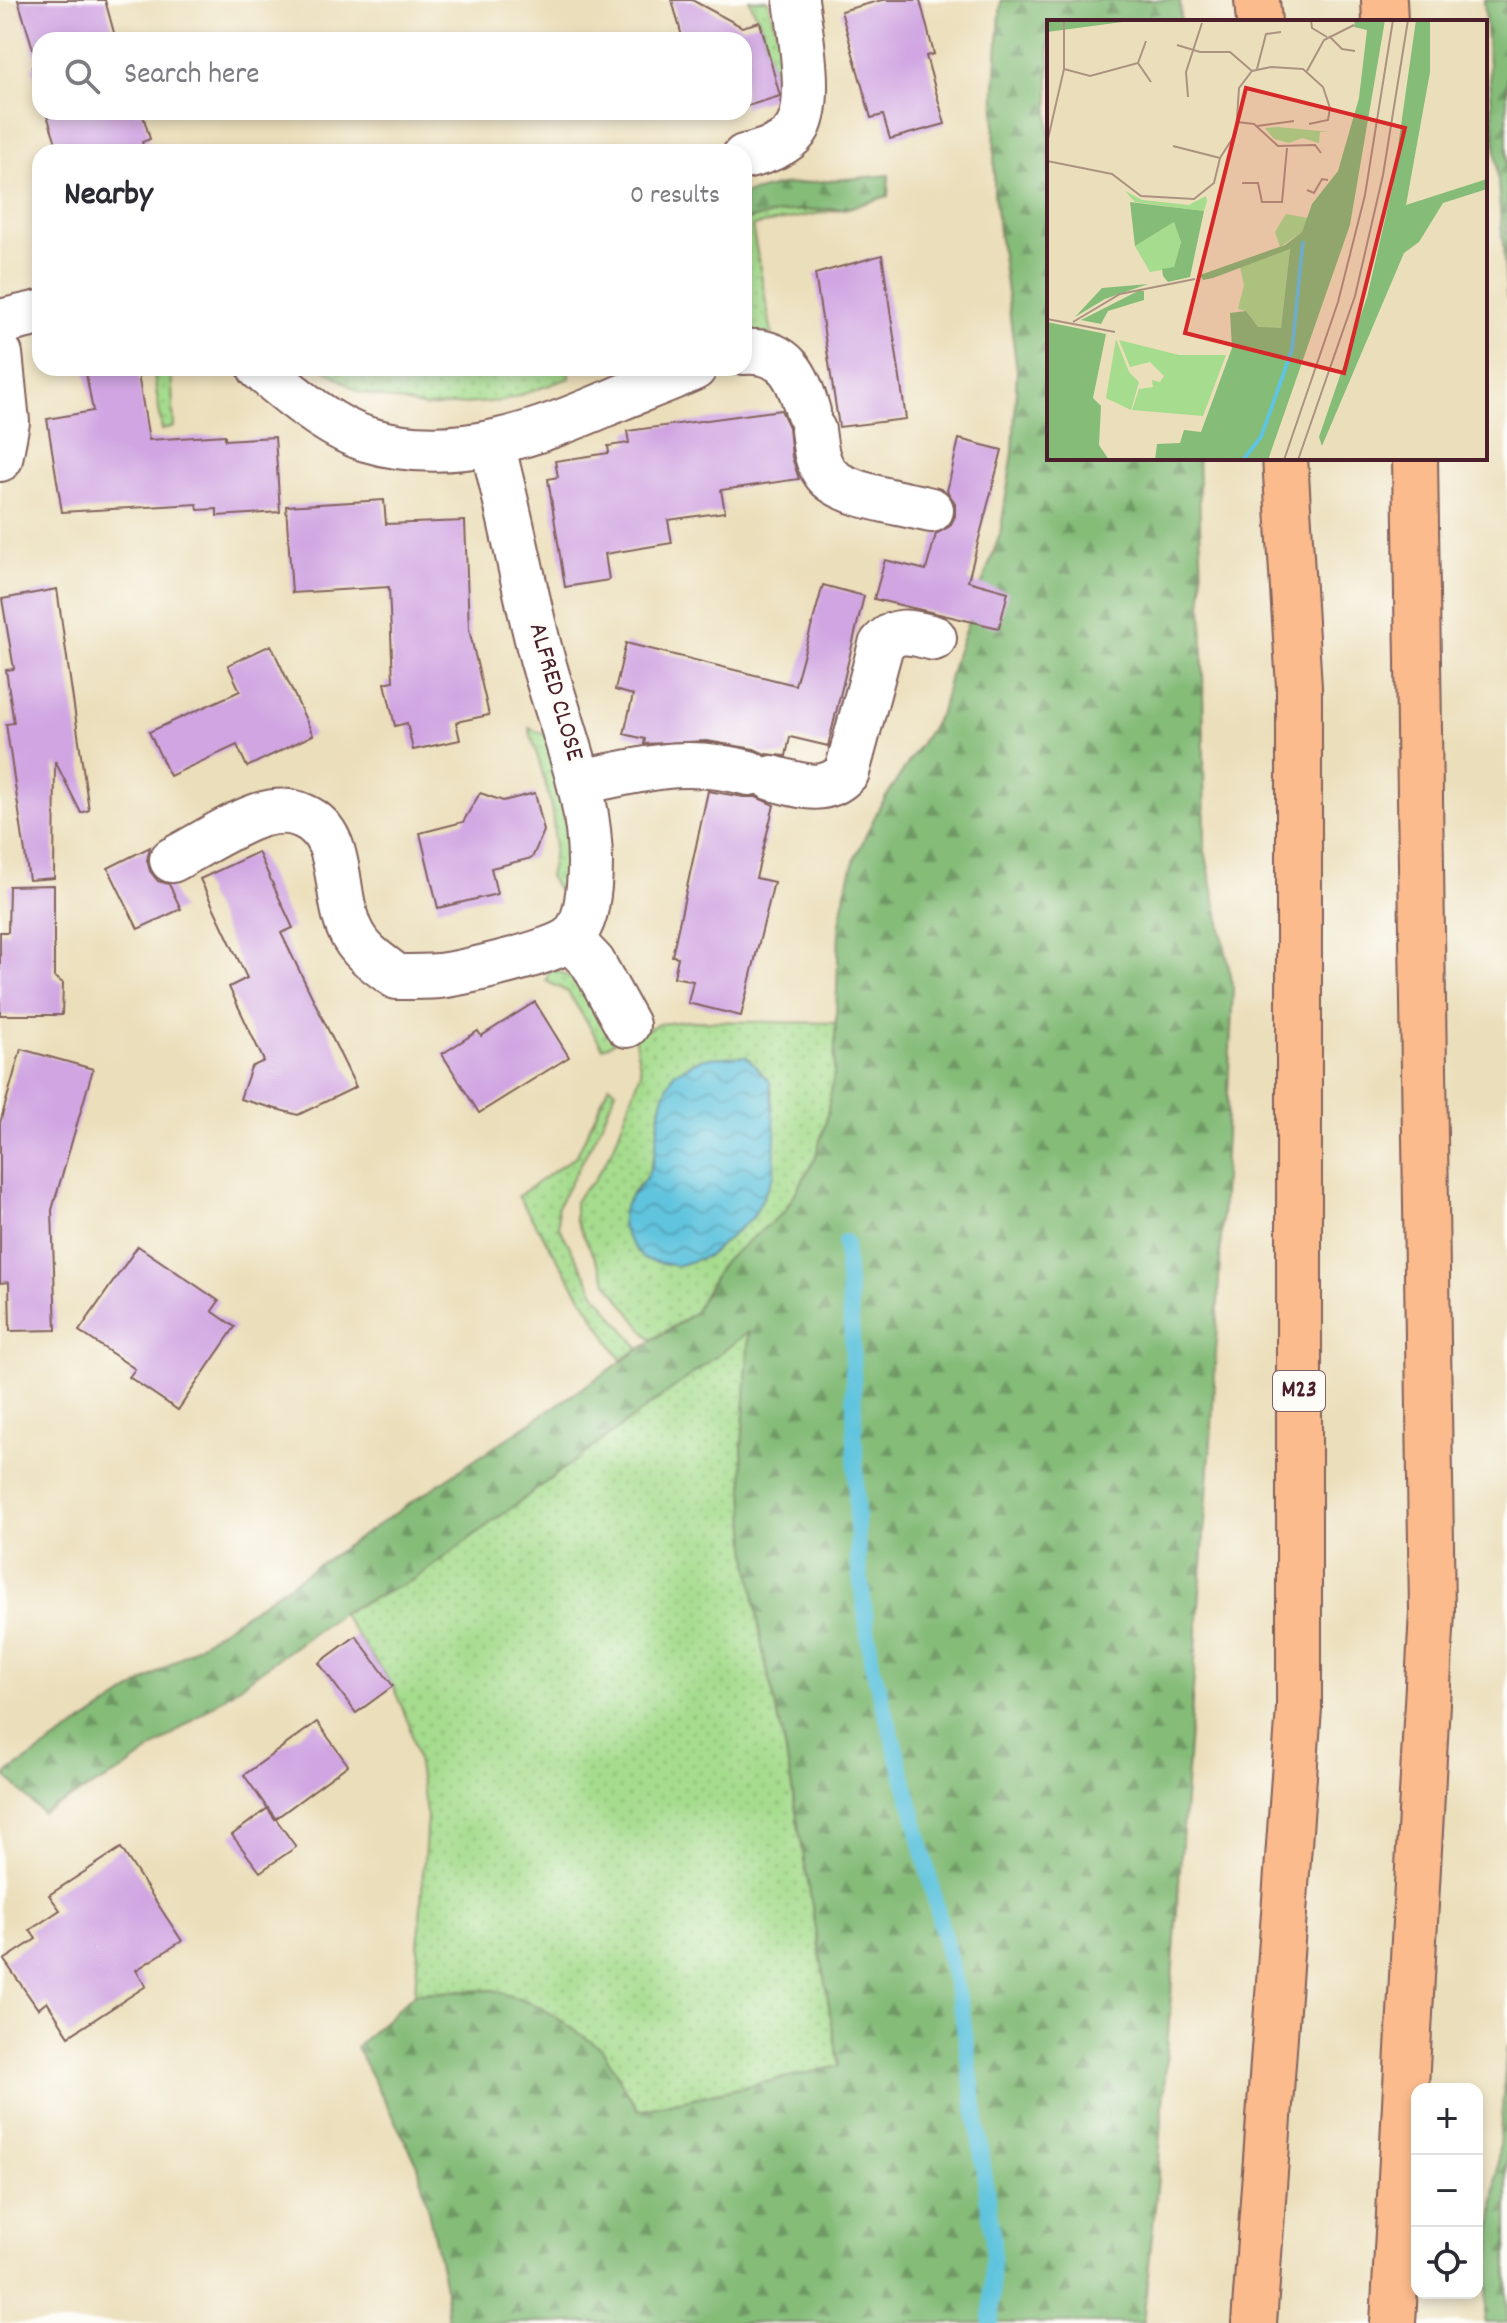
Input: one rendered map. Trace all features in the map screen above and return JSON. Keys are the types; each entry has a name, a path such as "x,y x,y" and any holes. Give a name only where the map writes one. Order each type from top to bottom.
{"highway":[{"path":"1257,0 1259,20"},
{"path":"1384,0 1385,20"},
{"name":"M23","path":"1254,2323 1299,1708 1299,687 1285,460"},
{"path":"1393,2323 1432,1612 1415,460"}],"street":[{"path":"752,155 784,142 798,127 803,107 805,70 796,0"},
{"path":"0,322 32,315"},
{"path":"0,354 7,422 0,459"},
{"path":"760,354 801,385 817,456 825,474 842,488 931,510"},
{"path":"270,376 306,406 364,438 412,449 492,444 532,434 674,376"},
{"name":"ALFRED CLOSE","path":"492,444 512,519 538,642 581,782 591,843 590,876 582,924 570,939"},
{"path":"581,782 683,763 721,766 810,788 838,782 847,772 881,645 898,632 934,638"},
{"path":"172,860 258,816 274,812 296,813 314,821 328,838 350,931 361,948 397,977 440,975 546,950 570,939 593,963 627,1025"}],"green space":[{"path":"749,0 767,0 788,67 782,107 760,22"},
{"path":"1001,0 1180,0 1181,20 1047,20 1047,460 1198,460 1205,851 1233,987 1212,1426 1157,2187 1143,2323 448,2323 444,2282 418,2165 356,2047 415,1993 494,1990 541,2007 602,2049 638,2110 839,2066 785,1747 762,1647 747,1547 742,1448 749,1332 415,1579 341,1613 122,1771 42,1813 5,1775 694,1313 723,1262 784,1212 815,1159 826,1121 834,1074 839,932 845,892 855,858 879,808 941,712 953,664 1000,534 1013,453 1017,370 994,193 995,87"},
{"path":"1484,0 1507,0 1507,299 1487,20"},
{"path":"889,175 888,196 848,208 791,211 752,218 752,192 781,185"},
{"path":"848,208 752,226 752,218 791,211"},
{"path":"752,226 772,334 752,334"},
{"path":"154,376 171,376 174,427 162,430"},
{"path":"335,376 570,378 503,401 425,407 359,392"},
{"path":"529,728 546,735 568,831 565,885 557,889 549,876 554,838 550,801"},
{"path":"551,968 582,989 616,1041 603,1048 568,992 546,981"},
{"path":"686,1021 836,1023 834,1074 826,1121 815,1159 784,1213 723,1262 694,1313 651,1340 609,1285 575,1219 575,1202 593,1182 613,1149 641,1072 634,1035 659,1024","holes":["662,1101 676,1266 625,1207 633,1191 647,1177 657,1146"]},
{"path":"609,1085 616,1090 600,1128 557,1208 559,1227 596,1294 639,1348 621,1360 518,1196 577,1155"},
{"path":"749,1331 742,1448 762,1647 785,1747 840,2066 638,2110 602,2049 494,1990 415,1993 427,1817 417,1760 409,1724 393,1686 341,1613 415,1579"},
{"path":"1507,2045 1507,2323 1485,2323"}],"water":[{"path":"746,1056 770,1082 775,1132 774,1175 753,1217 708,1256 676,1266 643,1259 624,1232 623,1214 652,1165 662,1102 674,1073 703,1058"}],"building":[{"path":"18,0 105,0 114,32 32,32 32,46"},
{"path":"672,0 692,0 742,27 760,22 780,96 752,105 752,32 681,32"},
{"path":"882,0 920,0 934,54 926,56 945,124 890,139 883,115 871,118 841,11"},
{"path":"49,120 144,120 150,139 143,144 56,144"},
{"path":"882,255 906,419 839,427 815,274"},
{"path":"86,376 138,376 149,440 225,435 225,440 275,437 280,512 217,516 217,509 198,510 197,504 62,512 47,419 93,411"},
{"path":"781,410 789,427 792,457 799,479 721,490 725,512 668,520 672,543 605,554 609,580 565,587 548,479 558,477 555,461 609,453 608,446 629,443 627,431"},
{"path":"959,439 1002,450 968,581 1008,592 999,628 874,599 885,560 926,570 936,534 950,526 955,516 955,503 947,491"},
{"path":"384,500 386,524 465,521 469,629 489,715 456,722 460,740 413,750 407,723 395,726 385,683 393,681 389,587 292,593 286,506"},
{"path":"823,585 864,596 828,746 790,737 786,756 707,741 644,744 645,739 624,734 633,695 615,690 626,643 795,685"},
{"path":"57,589 89,810 81,813 55,761 54,878 29,880 6,724 14,723 6,670 14,669 2,599"},
{"path":"271,645 313,735 247,767 237,745 170,776 149,732 240,691 228,665"},
{"path":"708,791 756,797 774,805 756,878 774,882 741,1016 688,1003 693,981 674,977 678,957 672,956"},
{"path":"480,793 503,801 535,793 544,831 532,858 491,868 497,894 438,908 420,833 463,822"},
{"path":"150,847 147,860 150,871 158,881 169,884 181,909 138,929 108,868"},
{"path":"258,852 293,928 281,933 356,1087 298,1115 240,1099 251,1067 264,1061 229,987 247,978 200,879"},
{"path":"54,885 54,977 63,983 62,1015 0,1015 0,932 8,932 9,886"},
{"path":"535,1002 569,1057 479,1113 442,1054 478,1031 481,1036"},
{"path":"21,1049 93,1069 52,1210 56,1330 10,1331 9,1282 0,1283 0,1123"},
{"path":"138,1246 219,1301 212,1311 235,1327 178,1410 129,1377 135,1369 79,1331"},
{"path":"356,1636 393,1686 356,1713 319,1663"},
{"path":"317,1722 348,1765 275,1819 244,1775"},
{"path":"268,1808 296,1847 260,1872 232,1835"},
{"path":"121,1848 182,1941 136,1970 146,1986 69,2036 47,2002 38,2009 4,1960 36,1939 30,1930 60,1910 49,1895"}],"waterway":[{"path":"845,1242 852,1334 858,1561 872,1664 915,1818 962,2012 993,2239 991,2323"}]}
